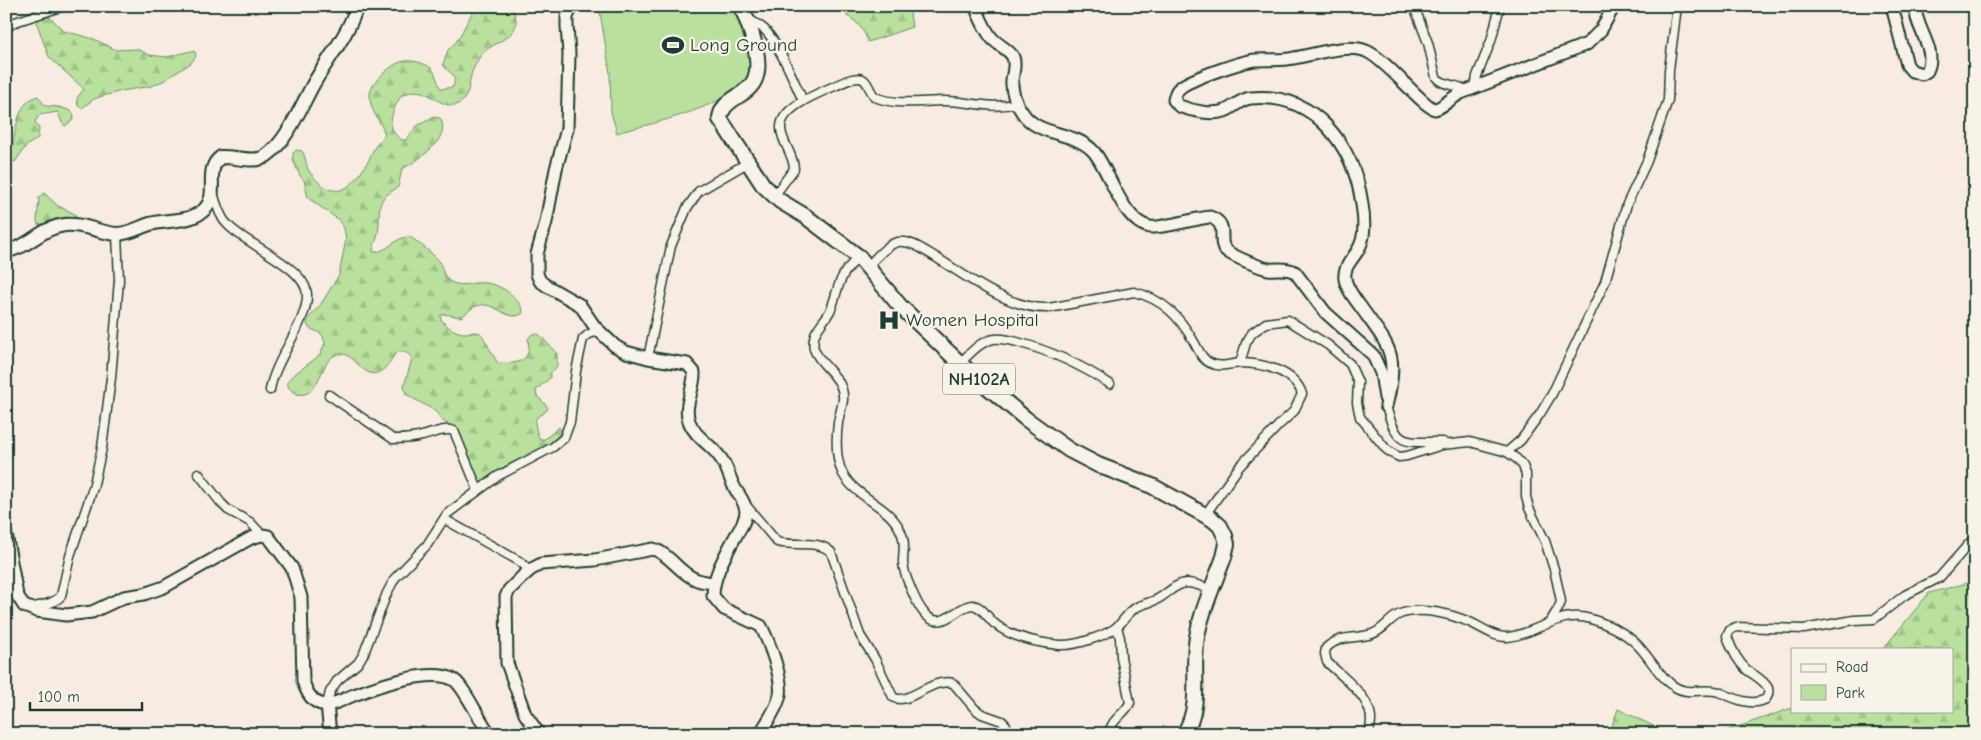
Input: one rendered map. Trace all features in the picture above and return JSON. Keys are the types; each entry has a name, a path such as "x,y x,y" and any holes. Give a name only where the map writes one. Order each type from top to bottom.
{"highway":[{"name":"NH102A","path":"743,12 756,52 757,68 755,80 750,87 724,107 720,113 720,120 762,185 774,196 831,235 864,261 900,306 960,363 1026,419 1069,450 1098,465 1152,486 1205,515 1220,526 1227,544 1197,634 1194,665 1194,715 1184,734"}],"main road":[{"path":"6,251 18,249 50,228 65,225 81,226 124,234 152,224 183,219 205,209 210,202 213,192 212,169 214,162 221,157 254,160 265,157 273,150 297,117 314,84 349,28 357,6"}],"street":[{"path":"6,28 15,22 64,6"},
{"path":"572,6 567,17 569,54 567,128 556,169 536,266 540,280 580,305 600,331 615,346 626,352 648,358 686,364 691,367 694,378 689,397 688,420 693,430 715,451 726,465 735,490 777,542 822,546 831,552 860,635 897,700 903,700 926,688 947,682 953,684 982,714 1002,721 1006,725 1006,734"},
{"path":"975,6 990,36 1012,56 1014,65 1012,85 1017,103 1026,119 1035,125 1083,142 1091,149 1100,161 1118,195 1137,221 1154,227 1210,217 1216,219 1221,225 1222,244 1229,253 1265,268 1288,269 1294,272 1325,312 1373,354 1381,372 1386,406 1394,430 1405,442 1470,442 1508,452 1523,466 1526,474 1526,497 1529,508 1545,541 1554,569 1561,602 1550,622"},
{"path":"1414,6 1428,43 1438,81 1471,89"},
{"path":"1471,89 1493,36 1500,6"},
{"path":"1386,406 1393,370 1391,355 1385,340 1356,300 1345,278 1348,263 1360,246 1363,238 1363,211 1356,177 1348,158 1333,133 1314,113 1290,102 1276,99 1246,99 1218,113 1179,106 1174,100 1174,96 1187,83 1245,62 1293,58 1321,52 1352,49 1364,50 1373,54 1430,107 1439,108 1453,96 1587,44 1601,30 1614,6"},
{"path":"1508,452 1521,440 1540,414 1605,282 1627,204 1647,161 1666,109 1677,6"},
{"path":"1892,6 1908,65 1912,71 1922,74 1927,71 1931,58 1929,47 1918,24 1915,6"},
{"path":"743,12 765,30 786,65 803,101"},
{"path":"774,196 794,169 782,135 781,125 787,111 803,101 846,81 864,80 868,82 875,97 889,100 946,101 990,106 1017,103"},
{"path":"648,358 670,246 688,208 699,191 747,163"},
{"path":"213,192 219,212 227,224 241,237 291,269 303,281 307,289 308,297 303,314 275,370 270,390"},
{"path":"28,608 50,603 61,596 70,556 98,470 107,418 115,340 119,280 117,234"},
{"path":"1205,515 1239,467 1294,411 1302,394 1300,386 1292,378 1276,370 1252,364 1216,366 1207,362 1186,327 1175,314 1161,302 1134,292 1036,309 990,290 921,249 900,242 889,246 845,272 830,310 816,333 813,342 815,351 834,375 842,390 843,400 838,421 837,444 840,465 844,474 859,492 889,515 897,524 904,542 903,562 906,578 924,614 938,620 972,606 983,610 992,622 1004,630 1034,640 1059,645 1083,642 1116,627 1137,607 1159,599 1178,585 1192,583 1213,590"},
{"path":"1240,364 1246,342 1258,327 1280,320 1288,320 1328,345 1350,364 1358,382 1357,403 1360,417 1392,454 1399,457 1442,445 1470,442"},
{"path":"330,734 327,704 330,692 337,681 358,664 384,600 396,578 428,545 447,514 478,490 517,465 553,447 564,438 570,422 576,371 583,339 589,334 600,331"},
{"path":"960,363 981,345 990,340 997,339 1038,348 1068,359 1110,384"},
{"path":"329,394 393,439 422,436 444,430 454,431 478,490"},
{"path":"198,473 220,504 250,522 262,535"},
{"path":"744,503 746,509 744,522 723,560 714,583 713,596 724,608 761,626 774,660 780,684 780,693 774,710 760,734"},
{"path":"444,518 520,561 530,570"},
{"path":"6,534 17,595 20,601 28,608 66,615 92,612 124,597 144,594 164,587 236,546 262,535 268,536 292,568 301,597 303,682 307,692 314,701 327,704 401,681 427,675 439,675 455,681 462,689 490,734"},
{"path":"1368,734 1371,718 1366,702 1327,662 1326,648 1335,641 1381,631 1395,616 1404,612 1419,611 1444,614 1463,619 1499,636 1507,637 1568,617 1590,618 1633,640 1664,678 1676,688 1695,692 1714,690 1755,703 1766,699 1768,688 1737,658 1727,636 1730,630 1736,627 1804,629 1854,620 1874,619 1905,595 1939,578 1975,537"},
{"path":"539,734 525,714 510,673 506,649 506,597 509,590 530,570 541,564 595,560 653,549 662,551 695,580 714,583"},
{"path":"1109,734 1111,725 1130,703 1122,663 1120,638 1116,627"}],"green space":[{"path":"476,6 512,6 516,18 514,30 480,57 472,72 468,92 460,103 455,105 445,104 416,91 401,96 391,119 391,125 396,136 406,140 417,126 434,117 440,118 443,126 442,133 424,155 402,169 398,187 382,200 378,232 373,252 383,250 400,239 410,237 437,259 449,281 461,285 491,284 504,289 515,298 523,310 522,314 517,316 512,316 487,305 481,305 472,308 461,317 444,314 440,316 449,328 464,333 480,333 498,363 511,363 522,360 528,353 528,339 532,334 541,336 557,354 557,366 550,374 550,378 536,390 537,396 548,409 537,417 535,425 540,439 545,439 559,427 561,430 557,437 546,447 509,464 482,480 474,472 457,431 442,420 436,412 406,394 404,386 412,359 407,353 396,353 386,367 374,374 362,368 346,355 339,354 328,361 310,392 297,394 291,390 287,383 291,377 320,355 325,343 320,333 309,328 307,324 308,319 321,304 339,275 346,239 344,228 339,220 308,198 304,180 300,176 293,160 293,153 297,150 302,151 310,172 320,184 328,189 336,190 349,186 361,172 375,147 385,134 371,105 370,94 374,84 389,69 400,62 415,61 431,68 441,89 453,87 454,76 443,64 448,50 457,41"},
{"path":"599,6 736,6 753,61 749,76 737,89 719,100 674,117 617,133 611,112 610,73"},
{"path":"846,6 909,6 912,27 868,42 860,27 847,16"},
{"path":"50,17 64,31 94,39 116,50 137,49 149,55 167,57 191,51 195,52 196,56 191,63 163,81 151,86 122,91 94,99 82,108 78,106 77,98 84,89 49,57 37,24 38,19"},
{"path":"38,96 45,106 59,107 71,111 74,115 73,120 65,126 58,112 39,115 35,122 39,129 38,138 26,146 15,162 11,160 10,154 20,113 24,105"},
{"path":"44,193 58,206 75,214 77,220 38,225 39,197"},
{"path":"1975,581 1975,734 1717,734 1791,708 1791,712 1954,712 1954,648 1884,648 1929,593"},
{"path":"1618,709 1670,734 1609,734"}],"place":[{"name":"Long Ground","path":"673,45"},
{"name":"Women Hospital","path":"889,320"}]}
